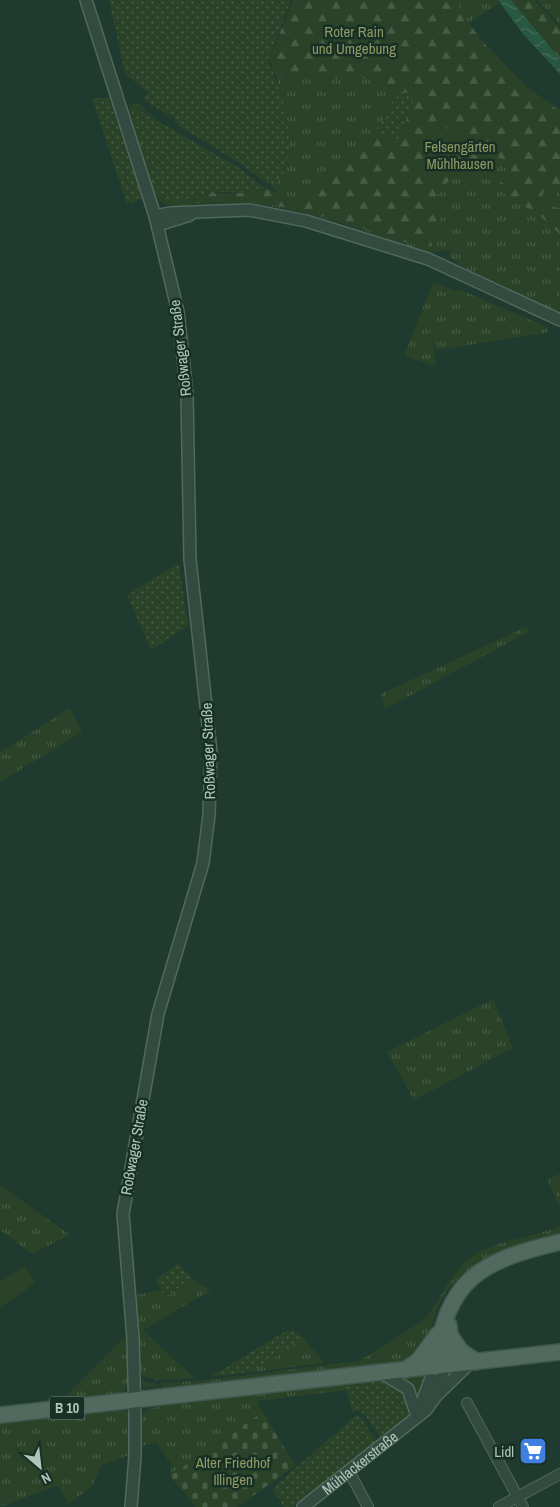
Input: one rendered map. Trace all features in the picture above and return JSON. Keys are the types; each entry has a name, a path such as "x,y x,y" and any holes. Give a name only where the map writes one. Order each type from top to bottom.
{"main road":[{"path":"560,1242 518,1252 488,1265 476,1273 460,1289 446,1326 440,1366 560,1352"},
{"path":"446,1326 461,1350 474,1362"},
{"path":"404,1370 418,1361 446,1326"},
{"name":"B 10","path":"0,1415 440,1366"}],"street":[{"name":"Roßwager Straße","path":"86,0 157,221 168,266 184,352 187,394 190,560 206,691 211,784 203,863 158,1014 124,1202 123,1233 132,1338 134,1400 135,1456 131,1507"},
{"path":"157,221 195,212 261,211 329,228 434,262 560,320"},
{"path":"436,1396 474,1362"},
{"name":"Mühlackerstraße","path":"303,1507 426,1410 436,1396 440,1366"},
{"name":"Mühlackerstraße","path":"417,1416 440,1366"},
{"path":"382,1373 408,1389 417,1416"},
{"path":"467,1403 523,1507"},
{"path":"349,1471 368,1507"},
{"path":"499,1507 560,1474"}],"green space":[{"path":"109,0 291,0 268,61 284,105 289,140 288,157 284,172 276,184 268,184 241,164 179,126 173,118 142,99 148,92 125,74"},
{"name":"Roter Rain und Umgebung","path":"293,0 455,0 475,32 500,62 529,88 560,111 560,189 547,184 540,201 560,209 560,234 537,213 505,195 499,184 501,182 506,185 512,173 508,164 498,157 486,173 465,162 474,140 466,133 463,136 458,132 455,136 443,125 437,130 450,141 432,161 441,168 449,180 431,203 442,216 431,238 432,250 344,222 285,207 255,203 193,204 189,200 212,193 247,193 266,189 289,197 308,199 361,152 376,131 398,141 416,94 398,92 371,77 355,80 310,76 277,78 269,60"},
{"name":"Felsengärten Mühlhausen","path":"319,0 498,0 500,3 466,24 530,90 560,109 560,315 469,271 450,258 450,251 448,250 429,253 339,222 268,206 237,204 187,207 166,204 160,201 151,186 129,116 128,110 133,104 139,104 154,118 138,108 132,110 153,179 163,198 181,201 189,200 194,204 240,201 296,208 270,185 280,179 285,168 288,153 286,119 277,78 283,77"},
{"path":"511,0 534,0 560,28 560,59"},
{"path":"537,0 560,0 560,25"},
{"path":"398,92 416,94 398,141 376,131"},
{"path":"92,98 109,98 143,199 127,204"},
{"path":"134,107 239,168 266,189 246,193 212,193 181,201 163,198 153,179 132,115"},
{"path":"433,282 455,291 461,290 549,328 546,333 436,350 427,324 435,351 436,366 404,356"},
{"path":"179,563 188,626 151,650 127,595"},
{"path":"526,627 528,632 385,709 381,694"},
{"path":"70,708 82,732 0,782 0,752"},
{"path":"493,999 513,1048 414,1100 387,1052"},
{"path":"560,1174 560,1208 547,1179"},
{"path":"0,1185 70,1235 32,1254 0,1230"},
{"path":"560,1226 560,1235 509,1249 478,1263 464,1273 451,1285 441,1300 423,1352 403,1363 202,1387 165,1388 161,1386 161,1383 200,1381 359,1361 421,1322 433,1309 457,1270 474,1255 498,1244"},
{"path":"178,1263 194,1281 165,1297 156,1280"},
{"path":"25,1266 35,1283 0,1308 0,1282"},
{"path":"194,1281 211,1290 143,1330 194,1378 157,1380 137,1374 132,1296 161,1290 165,1297"},
{"path":"287,1330 304,1338 252,1372 210,1377"},
{"path":"128,1334 129,1375 124,1392 119,1396 60,1402"},
{"path":"304,1338 324,1363 252,1372"},
{"path":"427,1376 418,1401 403,1379"},
{"path":"137,1380 157,1384 158,1386 145,1388"},
{"path":"392,1382 402,1388 410,1412 399,1427 381,1439 365,1415 359,1411 352,1412 345,1384"},
{"path":"345,1384 347,1390 257,1401 263,1412 170,1476 172,1466 157,1443 141,1446 140,1418 148,1409 189,1400"},
{"path":"121,1408 130,1415 129,1455 102,1465 91,1488 68,1504 59,1487 56,1486 0,1507 0,1421"},
{"name":"Alter Friedhof Illingen","path":"263,1412 295,1466 237,1507 196,1507 170,1476"},
{"path":"356,1415 361,1418 378,1443 293,1507 284,1507 272,1489"}],"water":[{"path":"498,0 511,0 560,59 560,74 523,34"}],"place":[{"name":"Lidl","path":"533,1451"}]}
